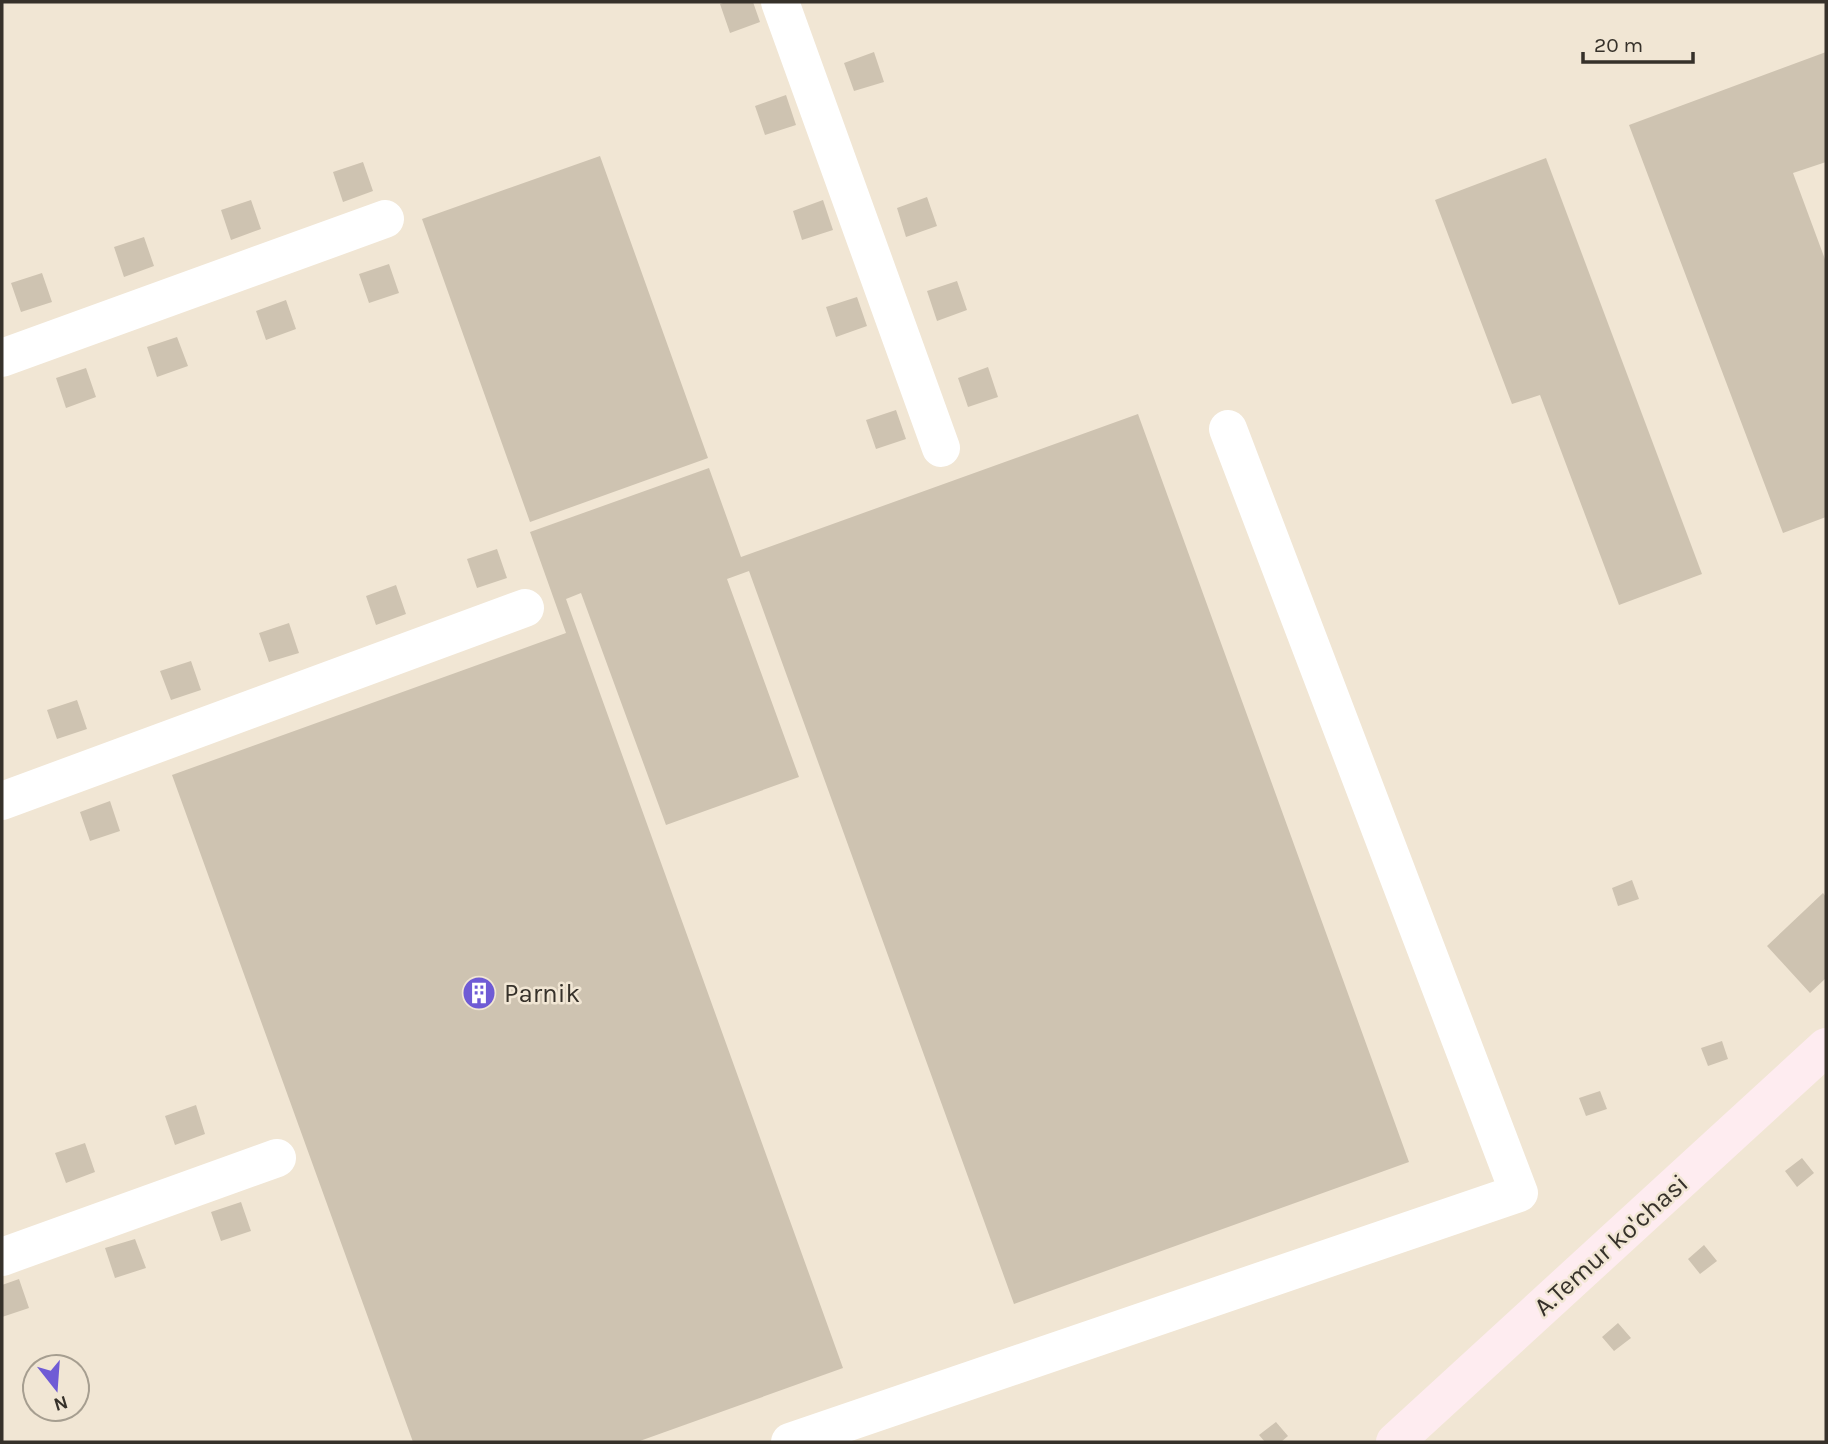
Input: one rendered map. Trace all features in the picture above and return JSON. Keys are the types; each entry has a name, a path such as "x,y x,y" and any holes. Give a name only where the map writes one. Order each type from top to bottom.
{"main road":[{"name":"A.Temur ko'chasi","path":"1395,1442 1826,1048"}],"street":[{"path":"780,2 941,448"},
{"path":"2,358 385,219"},
{"path":"790,1442 1518,1193 1228,429"},
{"path":"2,801 525,608"},
{"path":"2,1257 277,1157"}],"building":[{"path":"753,2 760,22 730,33 720,4"},
{"path":"874,52 884,82 854,91 844,63"},
{"path":"1826,52 1826,162 1793,173 1826,262 1826,517 1783,533 1629,125"},
{"path":"786,95 796,125 765,135 755,106"},
{"path":"600,156 708,458 530,522 422,219"},
{"path":"1546,158 1702,574 1619,605 1540,395 1512,404 1435,200"},
{"path":"363,162 373,191 343,202 333,172"},
{"path":"927,197 937,226 906,237 897,208"},
{"path":"251,200 261,229 231,240 221,210"},
{"path":"823,200 833,230 802,240 793,211"},
{"path":"144,237 154,266 124,277 114,247"},
{"path":"389,264 399,293 369,303 359,274"},
{"path":"42,273 52,302 21,312 11,283"},
{"path":"957,281 967,310 937,321 927,291"},
{"path":"857,297 867,326 836,337 826,307"},
{"path":"286,300 296,329 266,340 256,311"},
{"path":"177,337 188,366 157,377 147,347"},
{"path":"988,367 998,397 968,407 958,378"},
{"path":"86,368 96,397 66,408 56,378"},
{"path":"896,410 906,439 876,449 866,420"},
{"name":"Parnik","path":"1138,414 1409,1162 1014,1304 749,571 727,579 799,777 666,825 581,593 566,599 843,1368 637,1442 413,1442 172,775 566,633 530,532 709,468 741,557"},
{"path":"497,549 507,578 477,588 467,559"},
{"path":"396,585 406,614 376,625 366,596"},
{"path":"289,623 299,653 269,662 259,633"},
{"path":"191,661 201,690 171,700 160,671"},
{"path":"77,700 87,729 57,739 47,710"},
{"path":"110,801 120,831 90,841 80,812"},
{"path":"1632,880 1639,899 1618,906 1612,888"},
{"path":"1823,893 1826,897 1826,978 1810,993 1767,946"},
{"path":"1722,1041 1728,1059 1708,1066 1701,1048"},
{"path":"1600,1091 1607,1109 1586,1116 1579,1098"},
{"path":"196,1105 205,1134 175,1145 165,1116"},
{"path":"85,1143 95,1172 66,1183 55,1153"},
{"path":"1802,1158 1814,1173 1797,1187 1785,1171"},
{"path":"241,1202 251,1231 221,1241 211,1212"},
{"path":"135,1239 146,1268 115,1278 105,1248"},
{"path":"1704,1245 1717,1261 1700,1274 1688,1259"},
{"path":"19,1279 29,1308 2,1317 2,1285"},
{"path":"1618,1323 1631,1338 1614,1351 1602,1337"},
{"path":"1276,1422 1288,1436 1281,1442 1265,1442 1259,1435"}],"place":[{"name":"Parnik","path":"479,993"}]}
